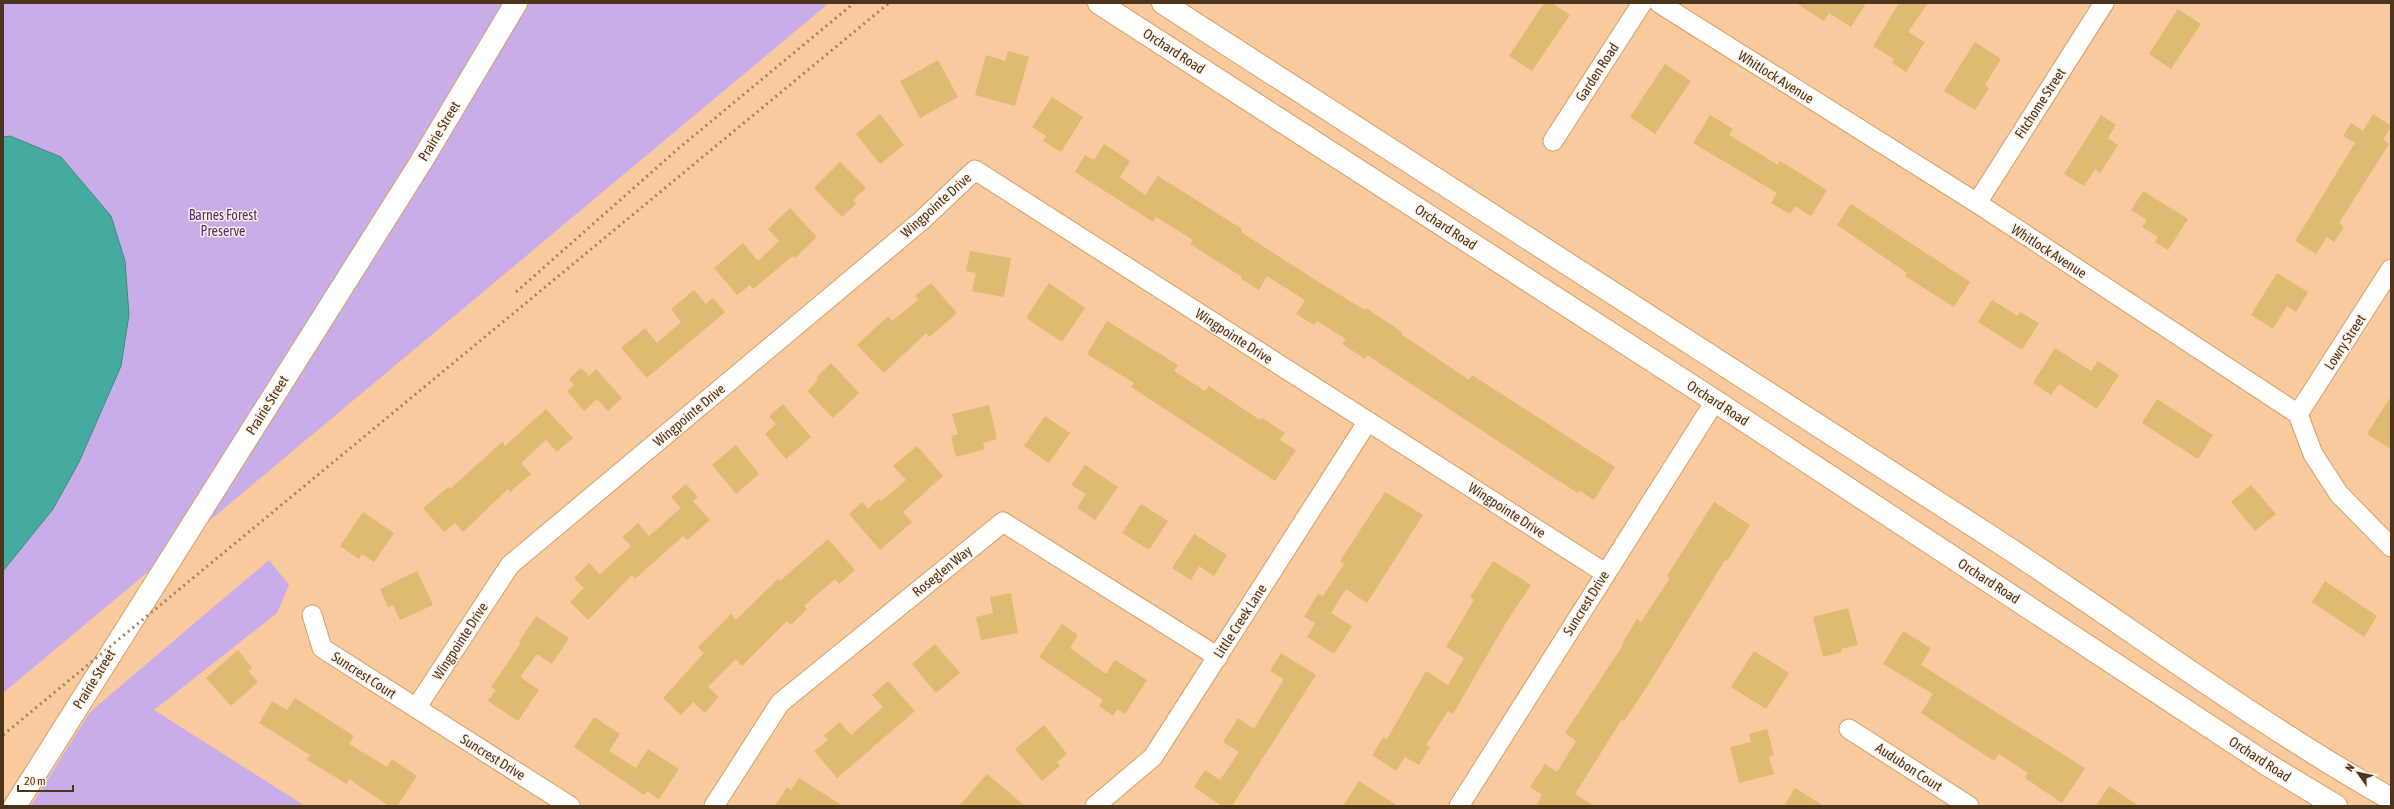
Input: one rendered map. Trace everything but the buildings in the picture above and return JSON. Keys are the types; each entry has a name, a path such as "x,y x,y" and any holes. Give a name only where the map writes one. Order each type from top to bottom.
{"main road":[{"name":"Prairie Street","path":"15,806 421,162 516,3"},
{"name":"Orchard Road","path":"1099,3 1715,401 2268,765 2336,806"},
{"path":"1163,3 2029,561 2208,685 2351,776 2391,799"}],"street":[{"name":"Garden Road","path":"1552,141 1642,3"},
{"name":"Whitlock Avenue","path":"1659,3 1976,203 2298,414"},
{"name":"Fitchome Street","path":"1976,203 2104,3"},
{"name":"Wingpointe Drive","path":"416,708 510,565 921,221 975,170 1606,573"},
{"name":"Lowry Street","path":"2298,414 2391,270"},
{"name":"Suncrest Drive","path":"1459,806 1715,401"},
{"path":"2298,414 2313,454 2339,494 2391,547"},
{"name":"Little Creek Lane","path":"1095,806 1153,757 1368,421"},
{"name":"Roseglen Way","path":"714,806 780,703 1003,522 1218,657"},
{"name":"Suncrest Court","path":"312,615 322,648 416,708"},
{"name":"Suncrest Drive","path":"416,708 570,806"},
{"name":"Audubon Court","path":"1849,729 1969,806"}],"green space":[{"name":"Barnes Forest Preserve","path":"3,3 829,3 3,693"},
{"path":"269,560 289,585 277,613 154,710 305,806 31,806 90,712"}],"water":[{"path":"10,136 61,157 111,216 125,261 129,315 121,366 79,462 53,509 3,571 3,137"}],"railway":[{"path":"516,292 679,148 854,3"},
{"path":"3,735 889,3"}]}
